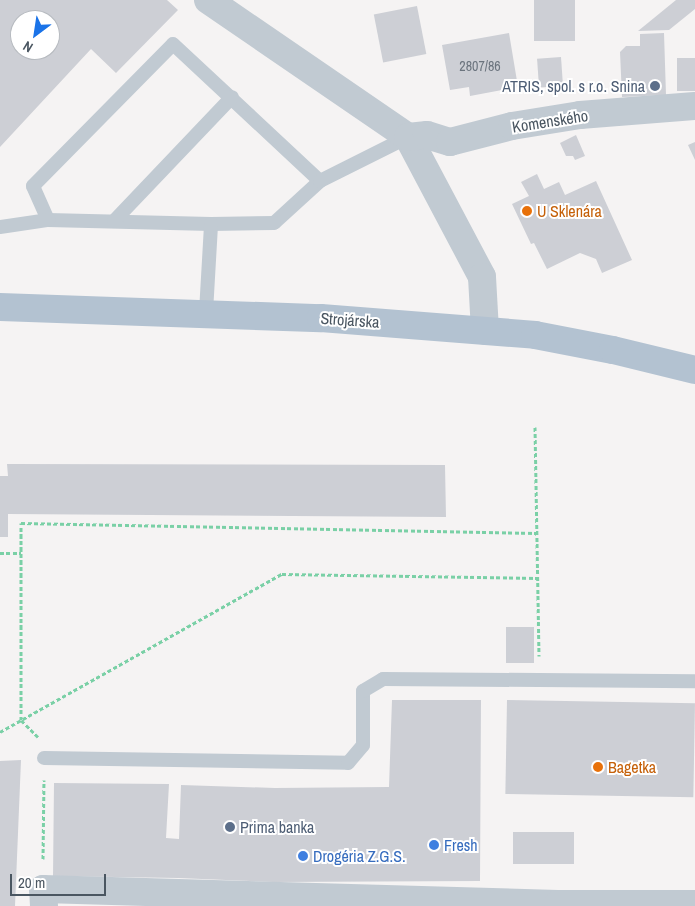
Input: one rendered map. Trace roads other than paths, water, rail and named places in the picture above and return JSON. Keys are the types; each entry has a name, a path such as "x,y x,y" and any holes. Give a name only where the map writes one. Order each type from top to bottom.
{"main road":[{"name":"Strojárska","path":"0,306 206,312 534,335 613,350 695,370"}],"street":[{"path":"208,0 408,137 482,277 485,331"},
{"name":"Komenského","path":"408,137 427,136 450,142 512,126 580,115 695,106"},
{"path":"43,898 558,905 695,904"}],"lane":[{"path":"48,220 33,186 173,44 320,181"},
{"path":"114,221 232,97"},
{"path":"0,227 48,220 211,224 274,223 320,181 408,137"},
{"path":"206,312 211,224"},
{"path":"44,758 348,764 363,745 363,691 384,679 695,681"}],"place":[{"name":"ATRIS, spol. s r.o. Snina","path":"655,86"},
{"name":"U Sklenára","path":"527,211"},
{"name":"Bagetka","path":"598,767"},
{"name":"Prima banka","path":"230,827"},
{"name":"Fresh","path":"434,845"},
{"name":"Drogéria Z.G.S.","path":"303,856"}]}
